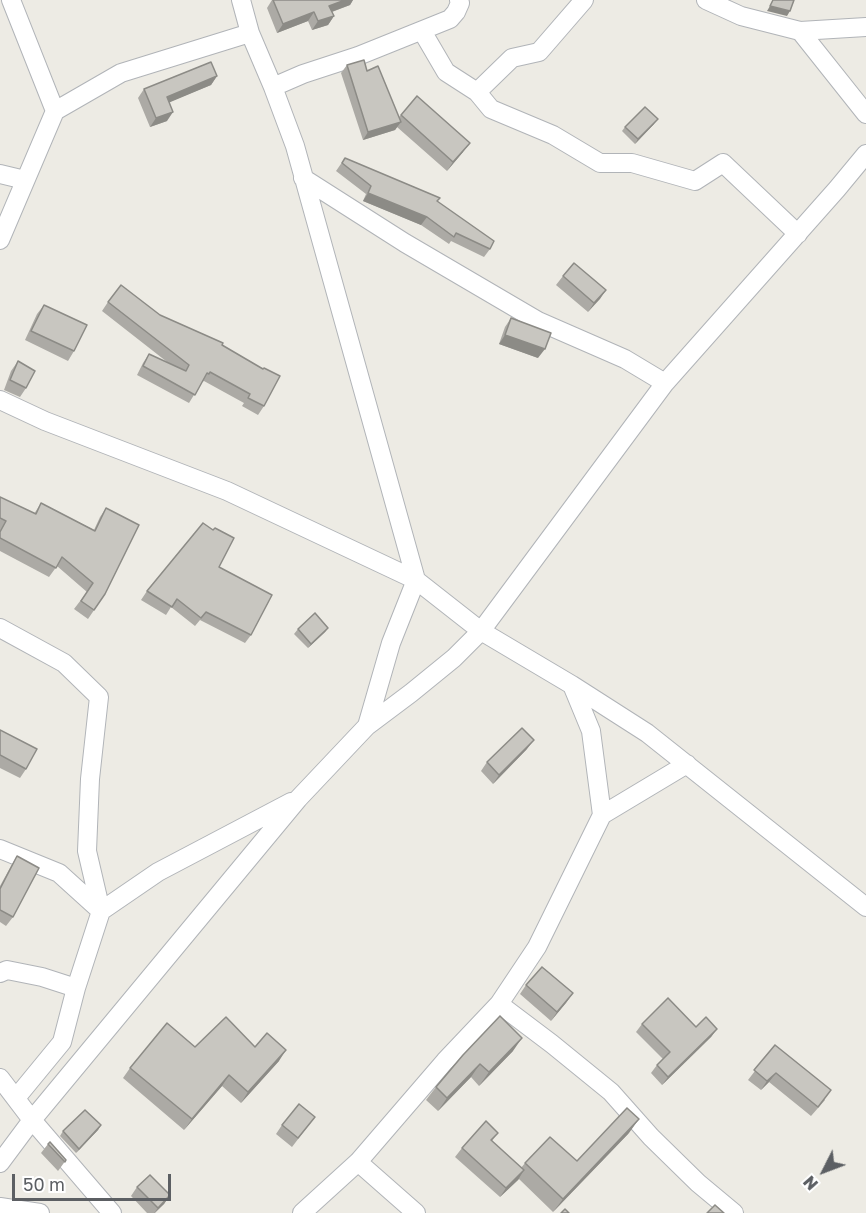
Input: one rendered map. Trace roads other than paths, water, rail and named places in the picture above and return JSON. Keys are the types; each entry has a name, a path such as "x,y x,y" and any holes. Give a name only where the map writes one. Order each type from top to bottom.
{"street":[{"path":"11,0 55,111"},
{"path":"241,0 250,33 295,146 416,580 391,643 367,726"},
{"path":"273,87 450,19 456,12 459,0"},
{"path":"477,92 512,58 539,52 584,0"},
{"path":"706,0 741,16 800,31 866,27"},
{"path":"422,31 446,72 477,92 491,109 553,135 600,163 632,164 695,181 723,163 798,234"},
{"path":"800,31 866,114"},
{"path":"0,240 55,111 121,73 250,33"},
{"path":"0,1163 32,1120 298,799 367,726 454,658 481,632 665,383 866,154"},
{"path":"0,174 25,180"},
{"path":"303,178 405,243 538,321 625,359 665,383"},
{"path":"0,400 45,421 227,491 416,580 481,632 572,685 647,733 866,907"},
{"path":"0,628 64,663 99,697 90,779 87,851 101,911 76,988 62,1042 16,1098"},
{"path":"572,685 591,731 602,815"},
{"path":"302,1213 358,1162 445,1061 499,1004 537,947 602,815 687,764"},
{"path":"101,911 158,872 298,799"},
{"path":"0,849 59,873 101,911"},
{"path":"0,973 7,970 42,977 76,988"},
{"path":"499,1004 611,1092 651,1137 698,1183 734,1213"},
{"path":"0,1078 32,1120 112,1213"},
{"path":"358,1162 416,1213"},
{"path":"0,1207 40,1213"}]}
